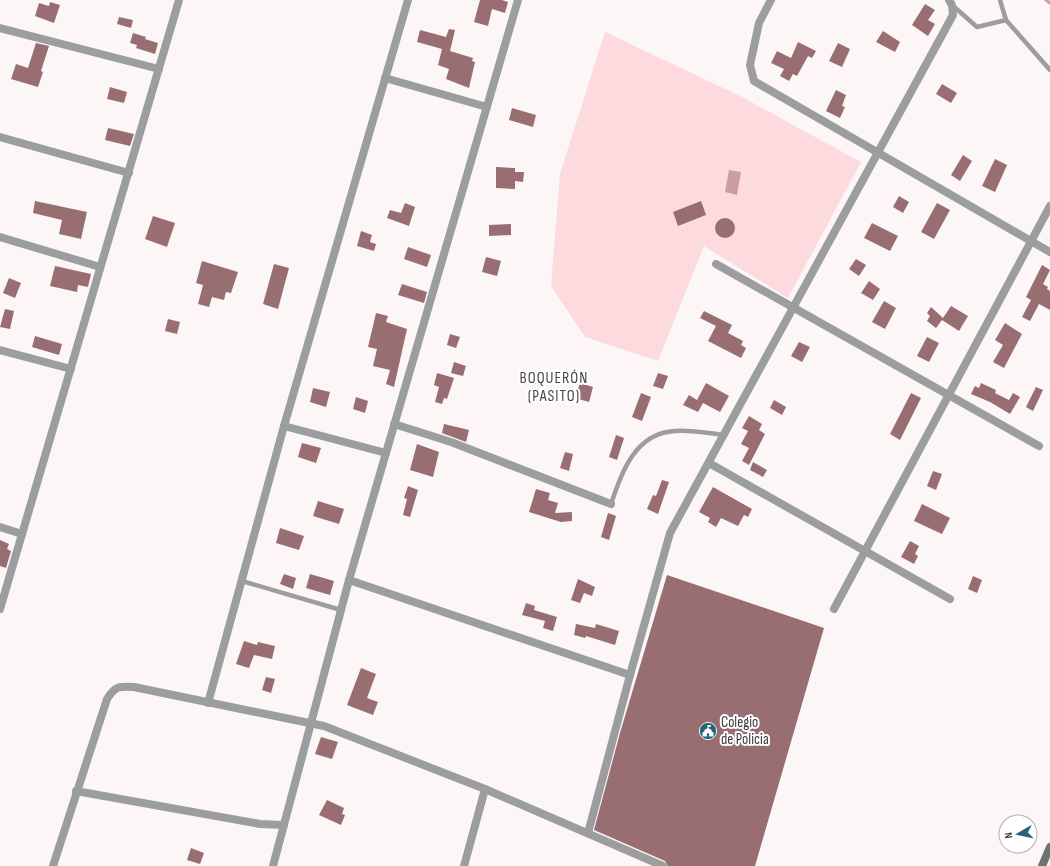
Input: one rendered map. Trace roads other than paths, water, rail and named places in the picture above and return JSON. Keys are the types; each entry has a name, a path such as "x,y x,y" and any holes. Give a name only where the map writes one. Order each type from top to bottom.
{"street":[{"path":"0,609 72,369 100,267 179,0"},
{"path":"208,703 284,426 408,0"},
{"path":"273,866 312,724 349,580 518,0"},
{"path":"771,0 759,23 750,65 754,81 1050,252"},
{"path":"588,833 670,533 953,15 951,2"},
{"path":"0,28 159,69"},
{"path":"386,78 487,107"},
{"path":"0,137 129,173"},
{"path":"834,609 1050,206"},
{"path":"0,237 100,267"},
{"path":"716,264 1039,446"},
{"path":"0,350 72,369"},
{"path":"394,424 451,442 611,504"},
{"path":"284,426 386,453"},
{"path":"709,463 866,550 950,599"},
{"path":"0,527 22,534"},
{"path":"349,580 630,675"},
{"path":"53,866 107,699 113,690 122,686 134,687 324,726 485,788 663,866"},
{"path":"464,866 485,788"},
{"path":"76,791 260,824 284,825"},
{"path":"1042,866 1050,847"}],"lane":[{"path":"1000,0 1006,20 1050,70"},
{"path":"951,2 977,27 1006,20"},
{"path":"611,504 621,475 630,458 642,444 657,436 674,431 724,435"},
{"path":"242,581 341,610"}],"waterway":[{"path":"1046,0 1050,3"}],"place":[{"name":"Colegio de Policia","path":"708,731"}],"district":[{"name":"BOQUERÓN (PASITO)","path":"554,386"}]}
